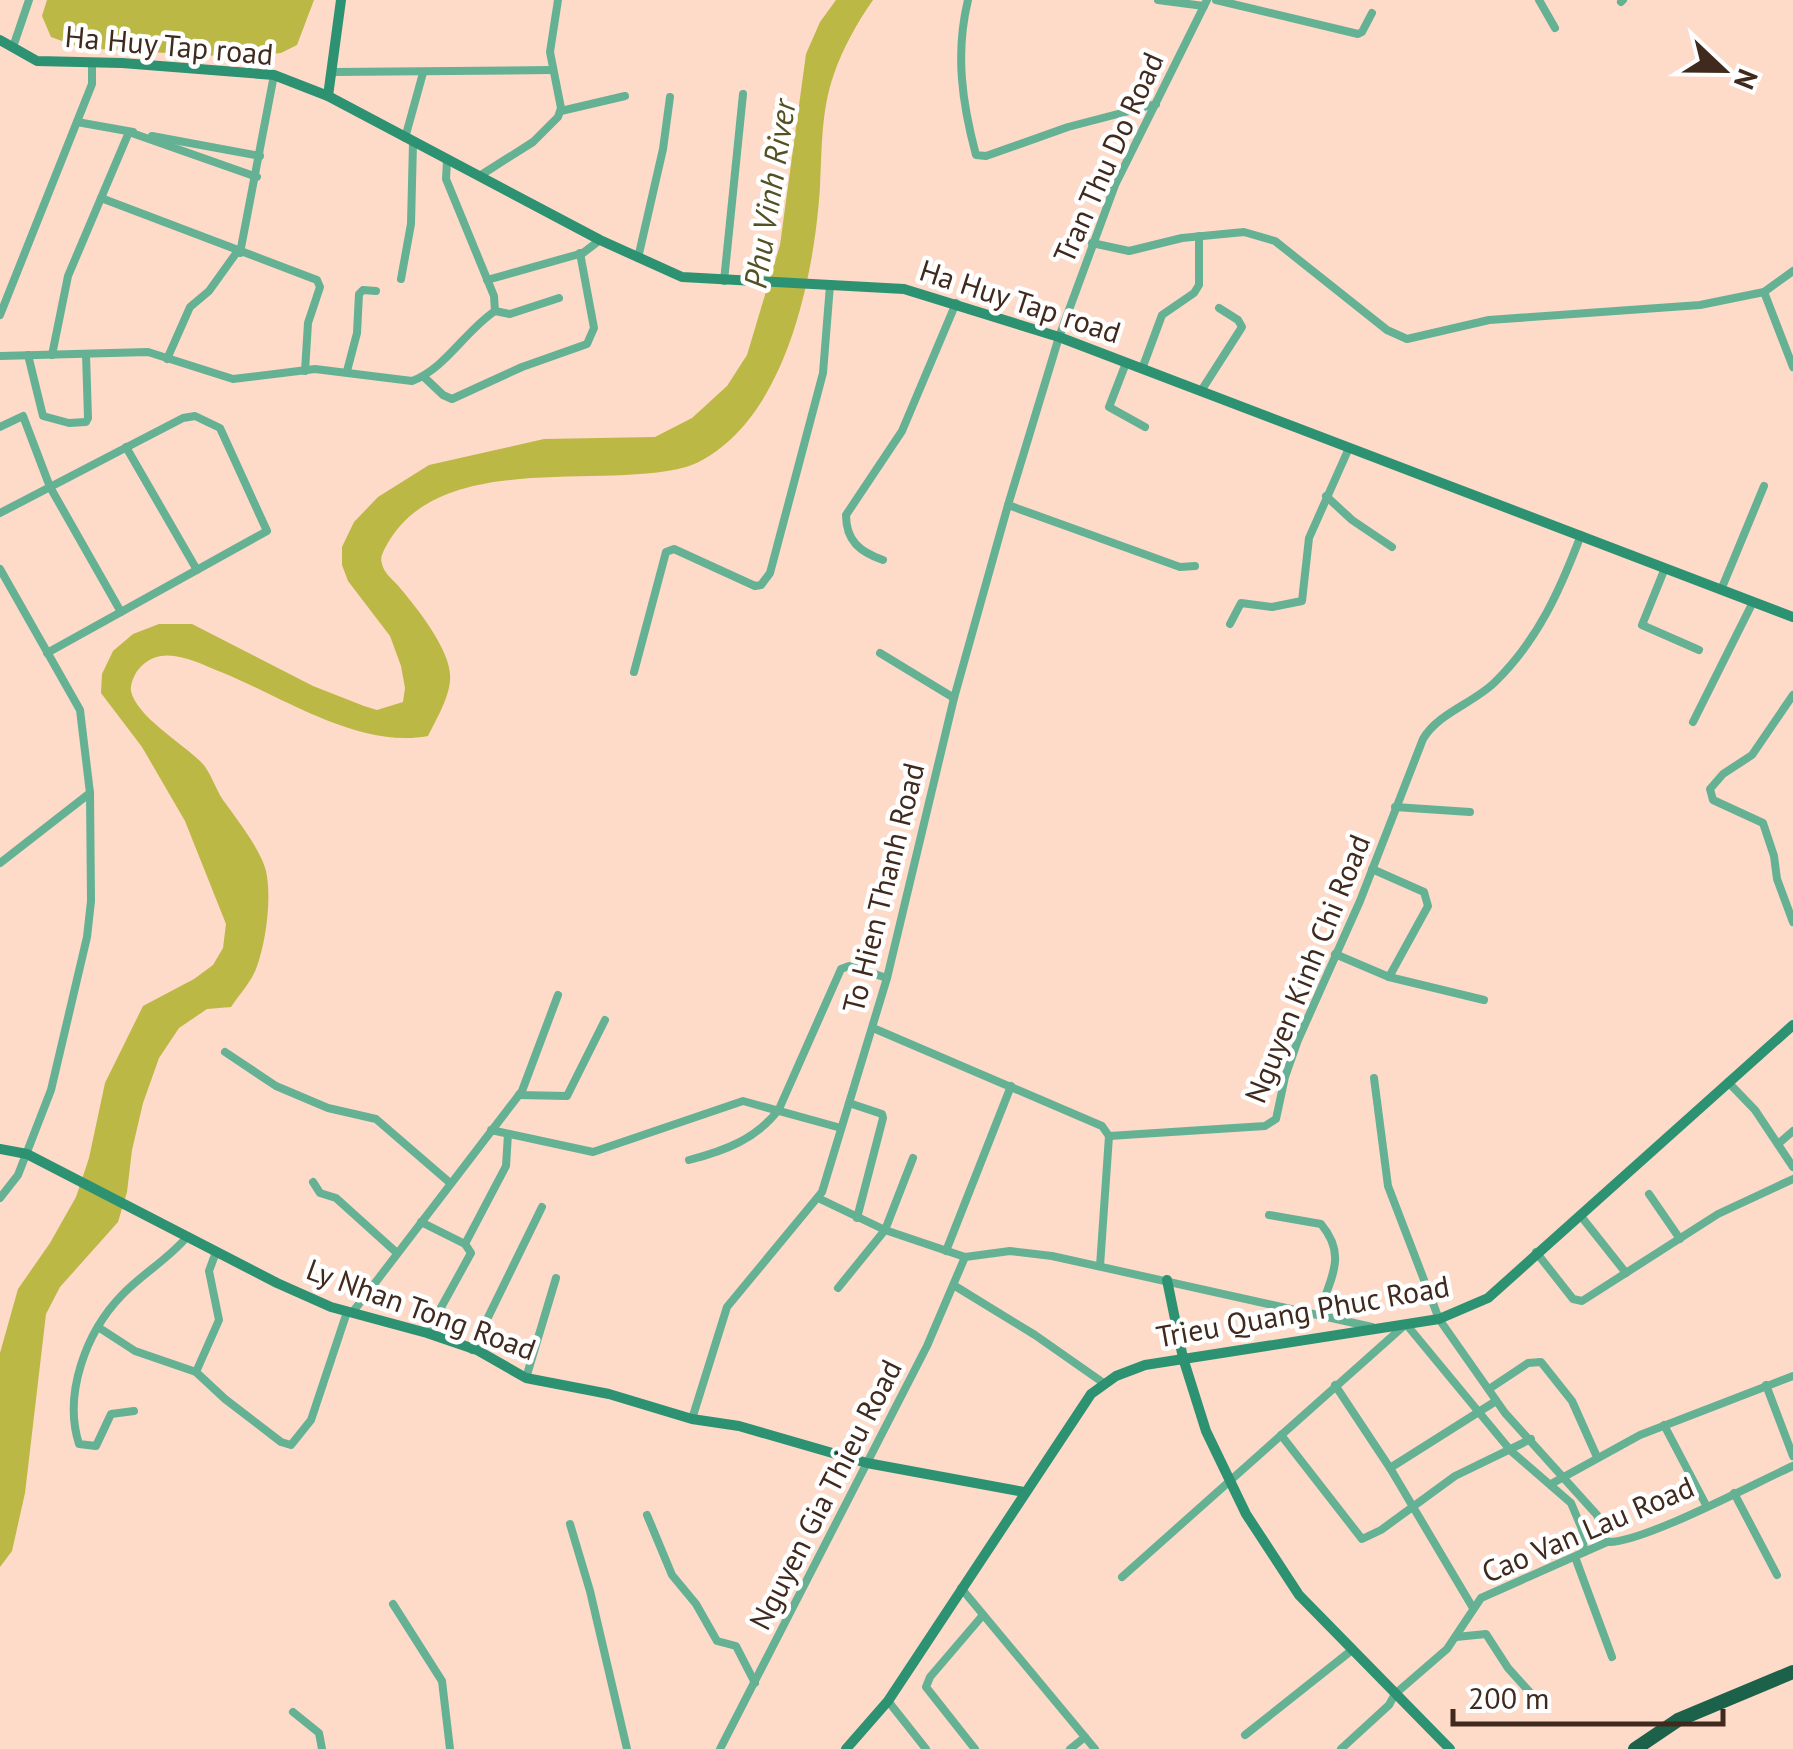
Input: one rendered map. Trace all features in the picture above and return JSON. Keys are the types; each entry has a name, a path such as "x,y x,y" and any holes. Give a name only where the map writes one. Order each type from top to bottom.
{"highway":[{"path":"1634,1749 1678,1720 1793,1672"}],"street":[{"path":"13,48 29,0"},
{"path":"328,96 341,0"},
{"path":"481,175 541,136 561,111 551,43 558,0"},
{"path":"968,0 961,34 960,69 976,155 986,156 1156,104"},
{"path":"1158,0 1205,3"},
{"path":"1216,0 1358,34 1372,13"},
{"path":"1540,0 1555,28"},
{"name":"Tran Thu Do Road","path":"1058,337 1114,185 1205,3"},
{"name":"Ha Huy Tap road","path":"0,40 37,61 274,76 328,96 600,240 682,277 904,289 956,303 1058,337 1793,617"},
{"path":"0,315 92,84 92,62"},
{"path":"333,72 552,70"},
{"path":"401,279 411,224 409,141 423,73"},
{"path":"167,359 190,307 209,291 238,253 274,76"},
{"path":"724,281 743,94"},
{"path":"561,111 625,96"},
{"path":"638,258 670,96"},
{"path":"77,122 260,156"},
{"path":"129,132 256,178"},
{"path":"52,355 68,276 129,132"},
{"path":"447,160 446,180 494,296 494,311"},
{"path":"101,198 238,253 314,278 319,283 308,323 305,371"},
{"path":"1092,243 1129,250 1199,236 1244,232 1267,238 1386,330 1407,339 1489,320 1700,305 1764,292 1793,271"},
{"path":"1142,369 1162,314 1194,294 1198,286 1199,236"},
{"path":"487,280 580,254 600,240"},
{"path":"424,377 452,399 522,367 586,344 594,328 580,254"},
{"path":"634,672 666,552 674,550 755,586 761,586 770,573 823,373 830,284"},
{"path":"347,371 358,333 360,292 376,291"},
{"path":"1764,292 1793,366"},
{"path":"0,356 148,352 233,379 347,371 412,382 424,377 494,311 510,314 560,298"},
{"path":"883,560 858,549 847,531 846,515 902,431 956,303"},
{"path":"1201,391 1242,328 1238,320 1219,308"},
{"name":"To Hien Thanh Road","path":"692,1420 727,1306 822,1192 873,1028 954,698 1058,337"},
{"path":"28,354 43,416 69,423 86,422 88,418 86,354"},
{"path":"1126,363 1110,407 1145,427"},
{"path":"0,427 23,416 50,487 121,612"},
{"path":"0,513 183,418 195,416 220,428 267,531 47,653"},
{"path":"126,447 197,570"},
{"path":"1230,624 1241,603 1272,608 1302,601 1307,545 1349,448"},
{"path":"1722,590 1764,486"},
{"path":"1326,496 1352,520 1392,547"},
{"path":"1008,505 1180,567 1195,566"},
{"name":"Nguyen Kinh Chi Road","path":"1108,1136 1271,1124 1276,1119 1298,1040 1372,869 1422,739 1432,725 1494,682 1535,635 1556,598 1581,535"},
{"path":"1664,568 1642,625 1699,650"},
{"path":"0,569 80,710 90,793 91,902 87,937 51,1090 18,1174 0,1198"},
{"path":"1693,722 1753,602"},
{"path":"880,654 954,698"},
{"path":"1793,694 1752,756 1723,774 1710,789 1713,800 1762,823 1793,922"},
{"path":"0,863 90,793"},
{"path":"1395,808 1470,812"},
{"path":"1372,869 1424,892 1428,901 1415,934 1389,977"},
{"path":"1335,954 1389,977 1484,1000"},
{"path":"689,1160 733,1146 760,1130 780,1108 841,969 849,966 886,978"},
{"path":"98,1327 136,1351 196,1372 225,1400 291,1446 311,1420 349,1313 519,1094 538,1055 558,995"},
{"path":"519,1094 566,1096 605,1020"},
{"name":"Trieu Quang Phuc Road","path":"846,1749 888,1701 1091,1394 1145,1365 1439,1319 1488,1298 1793,1024"},
{"path":"873,1028 1102,1126 1108,1136 1100,1266"},
{"path":"225,1052 276,1086 328,1108 376,1119 449,1182"},
{"path":"1374,1078 1388,1186 1439,1319 1496,1401 1597,1515 1607,1542"},
{"path":"1728,1082 1755,1110 1793,1167"},
{"path":"946,1250 1012,1086"},
{"path":"492,1130 594,1152 737,1101 780,1108 841,1128"},
{"path":"849,1103 882,1114 883,1118 858,1218"},
{"path":"1778,1144 1793,1130"},
{"path":"465,1244 506,1166 508,1134"},
{"name":"Ly Nhan Tong Road","path":"0,1149 27,1154 277,1283 349,1313 478,1350 526,1378 609,1394 692,1420 739,1426 866,1463 1024,1492"},
{"path":"838,1288 886,1230 914,1158"},
{"path":"1536,1252 1577,1301 1582,1301 1733,1206 1793,1179"},
{"path":"313,1182 320,1193 336,1198 397,1252"},
{"path":"1650,1194 1680,1239"},
{"path":"818,1198 886,1230 965,1257 1010,1251 1100,1266 1376,1328"},
{"path":"472,1350 542,1207"},
{"path":"1268,1215 1320,1224 1336,1244 1334,1265 1318,1314"},
{"path":"1580,1216 1626,1273"},
{"path":"421,1222 470,1248 470,1258 428,1333"},
{"path":"134,1411 111,1414 96,1446 78,1444 74,1424 76,1385 83,1358 98,1327 120,1296 186,1238"},
{"path":"196,1372 219,1320 209,1267 216,1252"},
{"name":"Nguyen Gia Thieu Road","path":"720,1749 955,1286 965,1257"},
{"path":"526,1378 556,1278"},
{"path":"1167,1280 1184,1358 1206,1431 1246,1514 1300,1596 1450,1749"},
{"path":"955,1286 1036,1335 1105,1384"},
{"path":"1122,1576 1406,1324 1511,1451 1570,1504 1582,1529 1584,1552"},
{"path":"1489,1390 1528,1363 1541,1362 1572,1401 1597,1456"},
{"path":"1551,1484 1597,1456 1664,1426 1793,1376"},
{"path":"1335,1385 1390,1468 1472,1608"},
{"path":"1766,1385 1793,1456"},
{"path":"1390,1468 1496,1401"},
{"path":"1664,1426 1706,1505"},
{"path":"1281,1434 1362,1538 1381,1530 1455,1476 1531,1440"},
{"name":"Cao Van Lau Road","path":"1341,1749 1389,1705 1395,1694 1448,1650 1481,1598 1793,1466"},
{"path":"1734,1492 1777,1575"},
{"path":"647,1515 674,1578 696,1604 717,1641 736,1646 755,1683"},
{"path":"570,1524 627,1749"},
{"path":"1575,1557 1612,1657"},
{"path":"961,1588 1095,1749"},
{"path":"393,1604 442,1682 450,1749"},
{"path":"976,1749 926,1687 983,1615"},
{"path":"1456,1637 1486,1634 1508,1668 1536,1699"},
{"path":"1245,1735 1352,1650"},
{"path":"888,1701 926,1749"},
{"path":"293,1712 319,1733 322,1749"},
{"path":"1070,1749 1085,1738"}],"shaded area":[{"path":"47,0 314,0 297,45 281,53 237,57 81,48 51,37 42,16"},
{"path":"836,0 873,0 846,46 830,88 806,287 785,355 770,387 731,439 692,465 650,473 478,485 440,497 408,518 381,560 446,657 450,680 447,694 428,736 402,738 349,728 178,656 156,657 135,675 131,689 135,700 151,720 204,765 259,854 268,882 265,934 254,974 231,1007 207,1009 179,1028 159,1058 143,1103 118,1222 60,1287 46,1314 25,1493 12,1551 0,1567 0,1353 18,1289 76,1197 105,1083 143,1006 213,965 223,948 226,924 185,821 142,747 101,693 102,674 113,651 133,634 159,624 192,624 313,686 364,706 377,710 403,702 401,666 390,636 348,581 342,565 342,547 354,522 378,497 429,465 544,439 655,437 692,418 727,386 747,355 780,245 806,54 820,22"}],"water label":[{"name":"Phu Vinh River","path":"770,194"}]}
